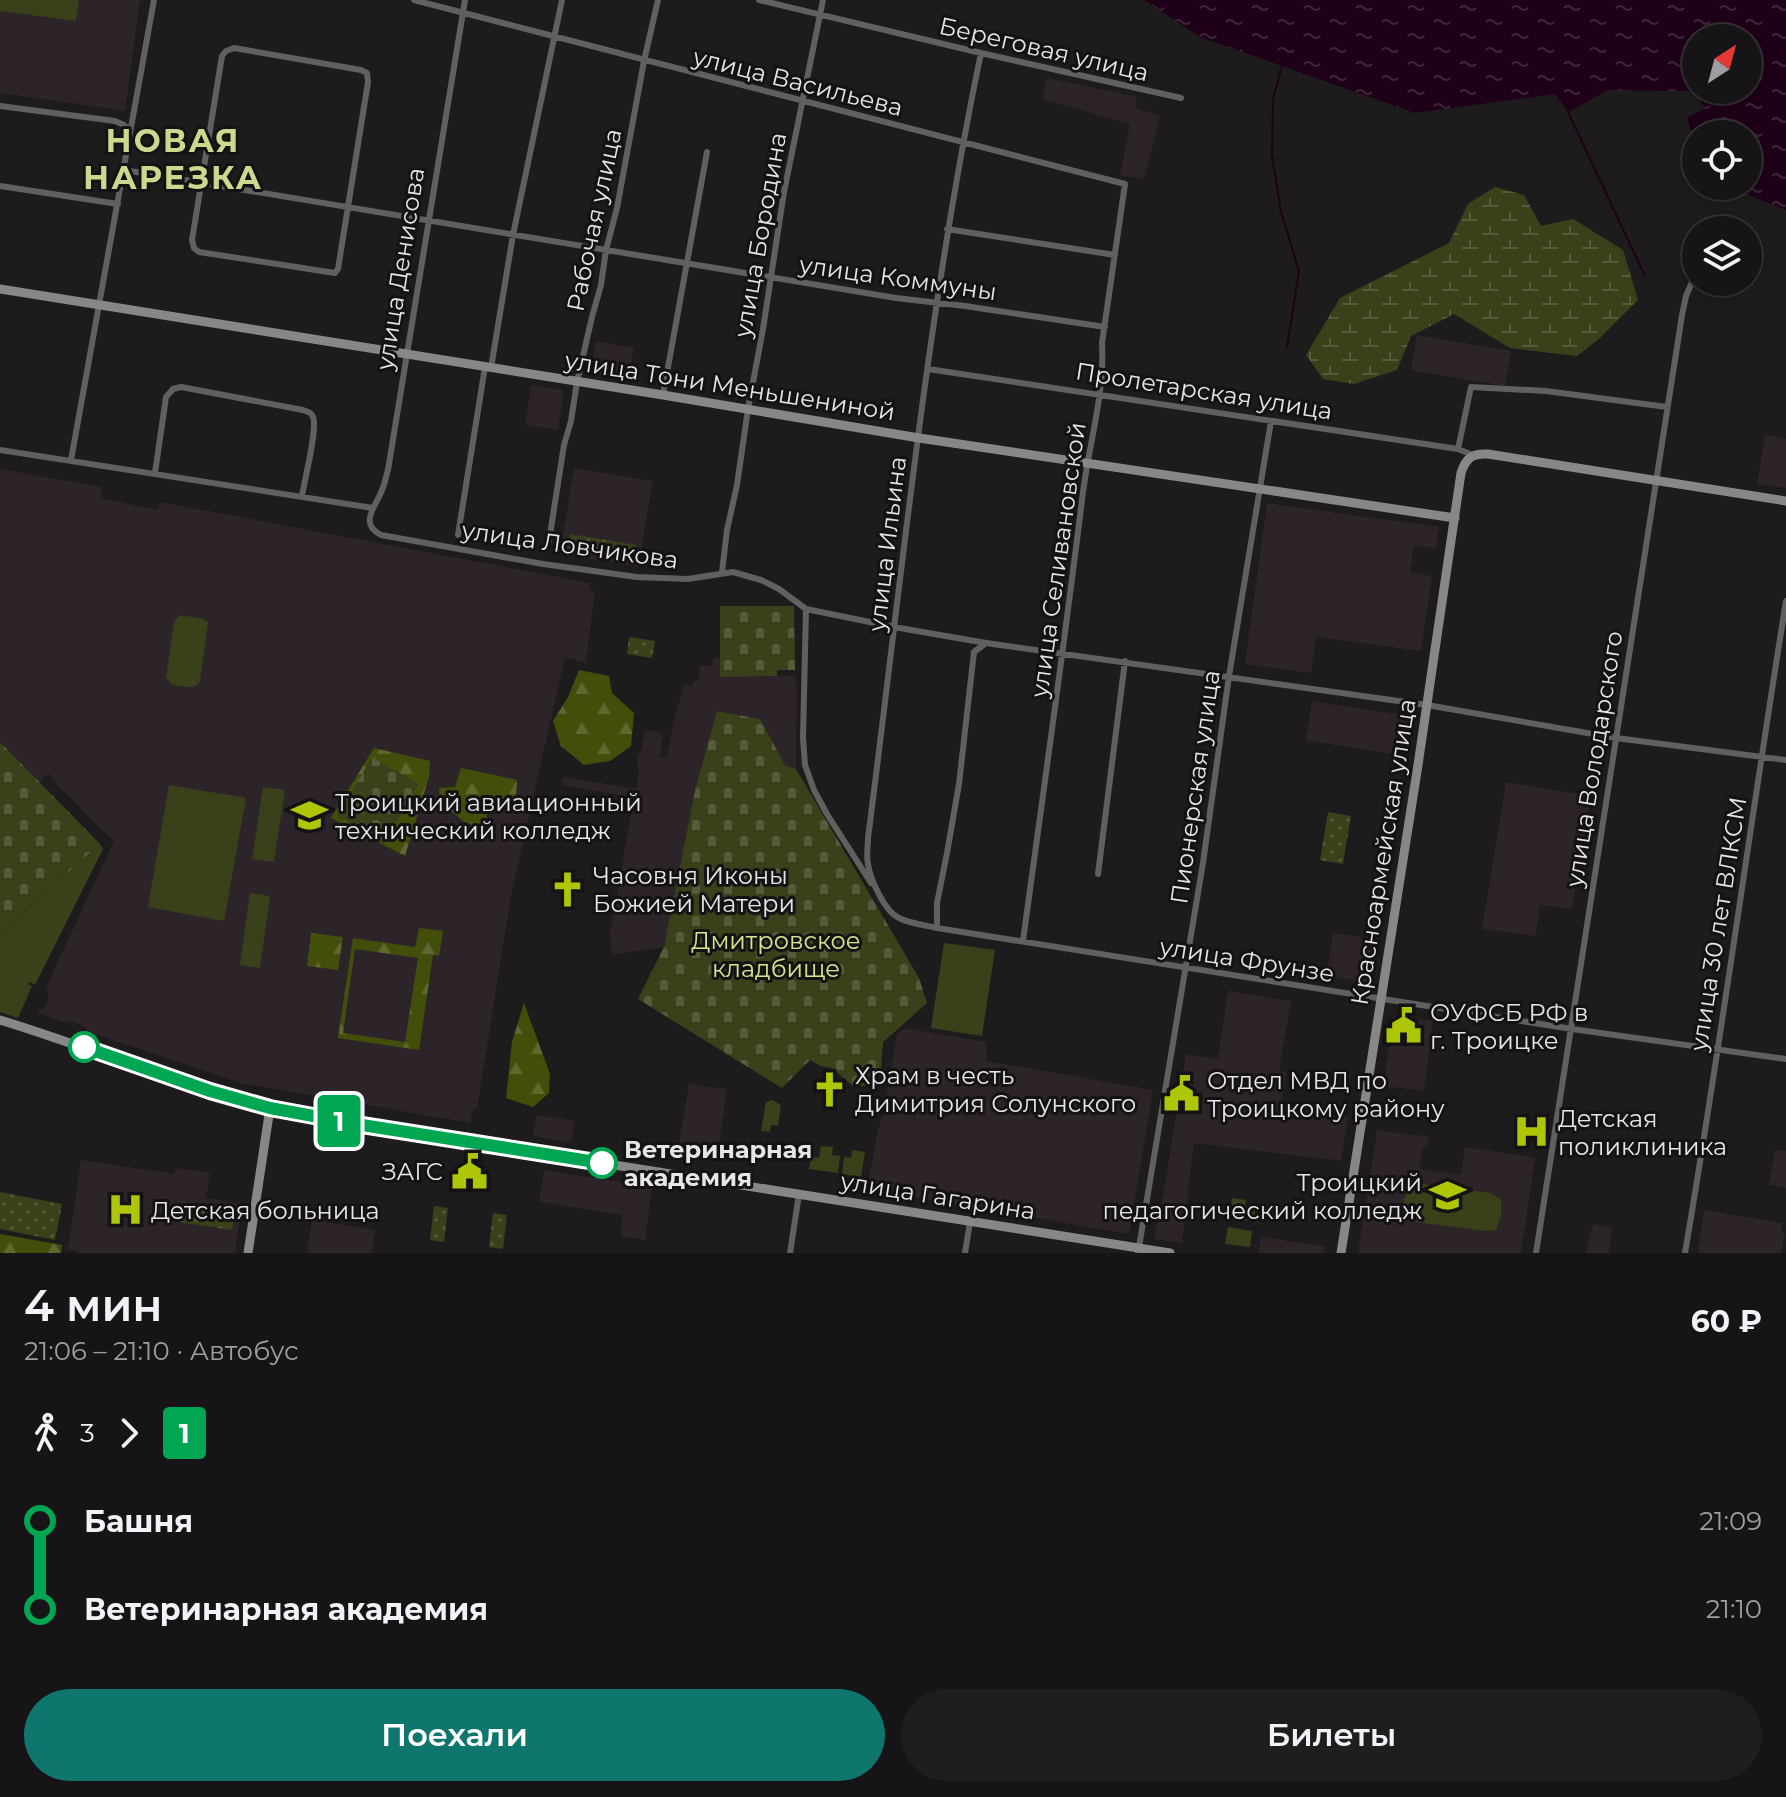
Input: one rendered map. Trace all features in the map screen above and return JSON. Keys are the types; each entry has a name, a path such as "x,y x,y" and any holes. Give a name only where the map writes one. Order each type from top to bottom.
{"street":[{"path":"71,460 154,0"},
{"name":"улица Васильева","path":"414,0 1125,184"},
{"name":"улица Денисова","path":"373,508 388,470 465,0"},
{"path":"458,535 513,235 562,0"},
{"name":"Рабочая улица","path":"549,541 577,382 601,285 658,0"},
{"name":"Береговая улица","path":"759,0 1181,98"},
{"name":"улица Бородина","path":"722,572 784,192 823,0"},
{"path":"234,48 367,73 349,207 335,273 199,252 192,240 202,184 222,56 226,51 234,48"},
{"name":"улица Ильина","path":"880,897 868,865 868,838 936,303 962,142 981,53"},
{"path":"0,106 115,121 130,132"},
{"path":"663,395 707,152"},
{"name":"улица Коммуны","path":"124,170 896,298 1105,327"},
{"name":"улица Селивановской","path":"1023,941 1064,653 1086,464 1102,374 1102,343 1125,184"},
{"path":"0,186 118,204"},
{"path":"947,229 1115,255"},
{"name":"улица Тони Меньшениной","path":"0,289 919,438 1455,518"},
{"name":"улица Володарского","path":"1536,1253 1667,407 1687,296"},
{"name":"Пролетарская улица","path":"928,369 1458,449 1471,456 1488,454 1786,501"},
{"path":"155,473 166,397 173,389 181,387 312,414 314,430 302,496"},
{"path":"1458,449 1471,387 1546,391 1667,407"},
{"name":"Пионерская улица","path":"1139,1251 1271,421"},
{"path":"0,450 373,508"},
{"name":"Красноармейская улица","path":"1341,1253 1461,473 1471,456"},
{"name":"улица Ловчикова","path":"373,508 369,524 372,531 381,535 637,577 688,579 733,572 779,589 806,609 894,627 986,643 1427,705 1616,738 1786,760"},
{"name":"улица 30 лет ВЛКСМ","path":"1685,1253 1786,601"},
{"name":"улица Ильина","path":"806,609 805,765 827,814 895,916"},
{"path":"937,928 937,903 959,784 974,652 969,640"},
{"path":"974,652 986,643"},
{"path":"1098,874 1125,661"},
{"name":"улица Фрунзе","path":"895,916 937,928 1186,968 1572,1029 1786,1059"},
{"name":"улица Гагарина","path":"0,1020 210,1091 270,1108 1139,1251 1170,1253"},
{"path":"248,1253 270,1108"},
{"path":"790,1253 799,1194"},
{"path":"965,1253 970,1222"}],"shaded area":[{"path":"0,0 140,0 125,111 0,93"},
{"path":"1047,78 1137,97 1135,108 1160,116 1144,179 1120,175 1130,124 1042,99"},
{"path":"1417,335 1511,351 1505,386 1411,370"},
{"path":"596,341 634,348 628,380 591,373"},
{"path":"531,385 564,390 558,430 525,425"},
{"path":"1765,435 1786,439 1786,488 1757,484"},
{"path":"574,468 653,481 638,567 560,554"},
{"name":"Троицкий авиационный технический колледж","path":"0,469 102,487 101,498 146,508 158,510 160,502 591,583 590,590 595,592 586,663 565,657 511,896 477,1109 473,1109 470,1123 241,1083 86,1031 87,1028 68,1020 66,1023 38,1013 45,1008 49,996 46,988 50,987 47,985 114,841 51,779 53,776 46,775 39,783 0,742"},
{"path":"1267,503 1439,527 1436,548 1414,546 1410,572 1432,576 1421,651 1316,637 1311,673 1245,664"},
{"path":"713,658 720,658 721,677 795,676 796,769 785,765 760,719 717,711 696,786 664,947 612,955 610,933 634,798 562,785 563,777 636,789 638,753 641,753 645,730 663,733 660,757 667,758 684,684 692,686 694,681 699,681 700,666 713,666"},
{"path":"1312,701 1410,716 1404,756 1306,740"},
{"path":"1506,782 1591,796 1572,909 1540,905 1536,936 1482,929"},
{"path":"1333,933 1374,939 1367,982 1326,976"},
{"path":"1228,991 1291,1001 1279,1070 1286,1073 1281,1106 1348,1118 1341,1161 1194,1143 1182,1243 1154,1239 1186,1054 1218,1059"},
{"path":"1393,1016 1433,1021 1424,1091 1384,1086"},
{"path":"905,1028 986,1042 987,1061 1153,1090 1129,1234 867,1189 897,1034"},
{"path":"689,1084 727,1089 717,1160 677,1154"},
{"path":"537,1115 575,1121 571,1143 533,1136"},
{"name":"Троицкий педагогический колледж","path":"1377,1130 1429,1137 1428,1144 1422,1149 1420,1169 1461,1175 1465,1147 1535,1158 1521,1253 1358,1253"},
{"path":"1775,1150 1786,1151 1786,1188 1769,1185"},
{"name":"Детская больница","path":"81,1160 174,1174 176,1168 210,1173 206,1198 242,1204 235,1253 79,1253 68,1249"},
{"path":"544,1170 652,1187 645,1240 621,1236 622,1215 539,1202"},
{"path":"1704,1210 1783,1223 1781,1233 1785,1234 1781,1253 1698,1253"},
{"path":"312,1220 375,1230 372,1253 307,1253"},
{"path":"1593,1224 1612,1228 1609,1253 1586,1253"},
{"path":"1261,1237 1325,1246 1324,1253 1258,1253"}],"green space":[{"path":"0,0 79,0 76,21 0,11"},
{"path":"1495,187 1524,195 1541,226 1573,219 1623,250 1638,300 1577,356 1510,348 1454,314 1411,336 1397,370 1354,384 1323,379 1306,355 1340,298 1449,243 1468,204"},
{"path":"570,534 636,545 633,562 567,551"},
{"path":"720,606 794,606 795,670 777,670 777,676 720,677"},
{"path":"181,615 203,619 208,623 200,681 192,687 172,685 166,677 174,623"},
{"path":"629,637 655,641 652,658 627,654"},
{"path":"579,670 609,676 612,693 634,713 631,746 610,761 584,765 561,746 553,721 568,697"},
{"name":"Дмитровское кладбище","path":"717,711 760,719 785,765 796,769 919,978 927,1003 883,1042 881,1070 866,1086 853,1086 832,1068 810,1060 782,1088 638,999 664,947 696,786"},
{"path":"0,742 100,844 0,933"},
{"path":"374,748 430,761 429,777 405,856 331,818"},
{"path":"372,757 419,784 384,844 337,817"},
{"path":"461,768 517,780 516,799 491,799 483,830 463,821 440,802 439,788 455,787"},
{"path":"169,785 246,798 224,921 148,907"},
{"path":"263,787 285,790 274,862 252,859"},
{"path":"1328,812 1351,816 1343,864 1320,860"},
{"path":"100,844 103,849 35,985 28,984 32,986 18,1018 0,1012 0,933"},
{"path":"250,893 270,896 260,968 240,965"},
{"path":"419,928 443,931 439,956 433,955 419,1050 338,1038 353,938 415,947","holes":["355,949 418,958 405,1042 343,1033"]},
{"path":"311,933 343,937 338,970 307,966"},
{"path":"944,943 995,950 982,1036 931,1028"},
{"path":"524,1003 550,1074 549,1093 533,1107 506,1098 512,1042"},
{"path":"772,1100 781,1105 778,1126 771,1125 770,1132 761,1131 766,1102"},
{"path":"821,1146 833,1147 832,1155 840,1156 838,1173 809,1169 811,1157 819,1158"},
{"path":"852,1150 865,1152 861,1177 842,1174 844,1157 851,1158"},
{"path":"1421,1184 1491,1193 1501,1200 1501,1215 1496,1230 1416,1222 1407,1216 1403,1202 1409,1189"},
{"path":"0,1192 62,1204 55,1240 0,1229"},
{"path":"1232,1198 1246,1200 1245,1206 1253,1207 1252,1211 1259,1217 1259,1222 1229,1218"},
{"path":"182,1202 235,1210 232,1230 179,1222"},
{"path":"434,1206 448,1208 444,1242 430,1240"},
{"path":"493,1213 507,1215 503,1249 489,1247"},
{"path":"1228,1227 1252,1231 1250,1247 1225,1244"},
{"path":"0,1234 62,1245 61,1253 0,1253"}],"water":[{"path":"1144,0 1786,0 1786,210 1762,200 1762,120 1687,118 1705,108 1702,104 1762,104 1762,24 1682,24 1682,91 1608,90 1568,112 1555,94 1415,113 1200,37"}],"waterway":[{"path":"1282,66 1273,99 1272,156 1281,212 1299,271 1287,347"},
{"path":"1568,112 1645,276"}],"bus line":[{"name":"1","path":"84,1047 210,1091 270,1108 602,1163"}],"place":[{"name":"Троицкий авиационный технический колледж","path":"309,816"},
{"name":"Часовня Иконы Божией Матери","path":"567,889"},
{"name":"ОУФСБ РФ в г. Троицке","path":"1404,1026"},
{"name":"Храм в честь Димитрия Солунского","path":"829,1089"},
{"name":"Отдел МВД по Троицкому району","path":"1181,1094"},
{"name":"Детская поликлиника","path":"1532,1132"},
{"name":"Ветеринарная академия","path":"602,1163"},
{"name":"ЗАГС","path":"469,1171"},
{"name":"Троицкий педагогический колледж","path":"1448,1196"},
{"name":"Детская больница","path":"125,1210"}],"district":[{"name":"НОВАЯ НАРЕЗКА","path":"173,158"}]}
